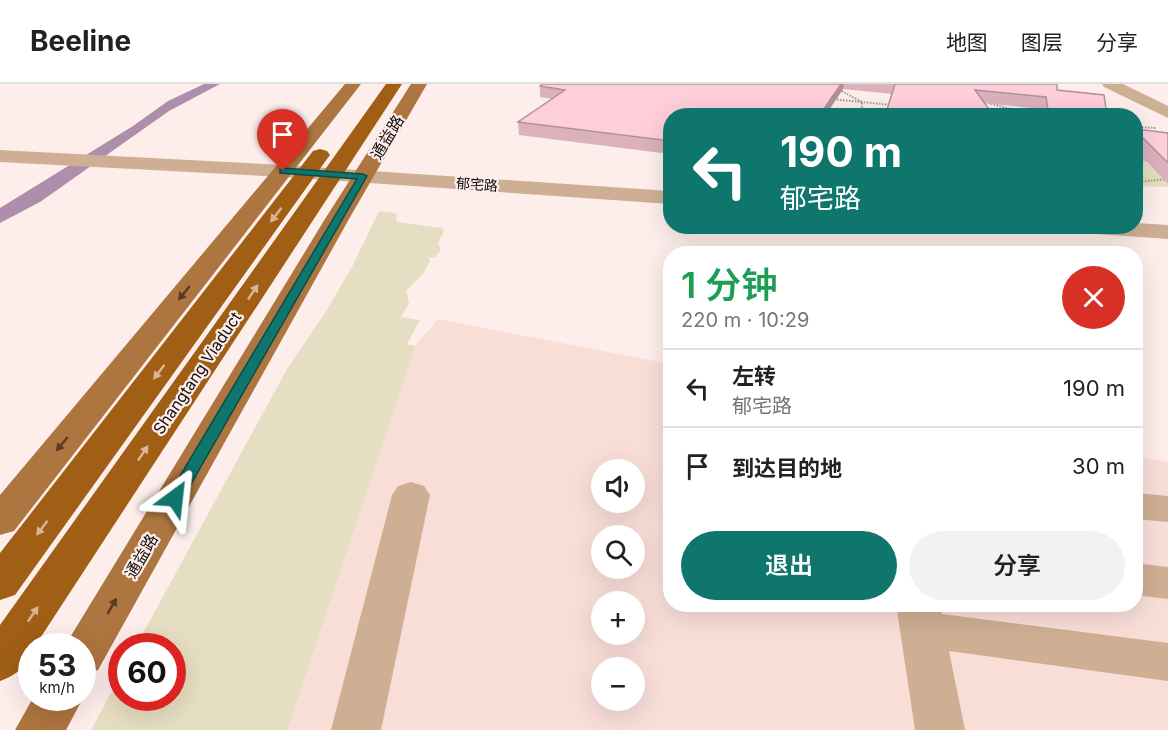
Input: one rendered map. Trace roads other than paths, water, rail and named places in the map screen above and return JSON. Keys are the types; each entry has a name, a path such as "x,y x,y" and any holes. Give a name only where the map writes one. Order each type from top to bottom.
{"highway":[{"name":"Shangtang Viaduct","path":"0,584 373,84"},
{"name":"Shangtang Viaduct","path":"0,662 394,84"}],"main road":[{"path":"0,521 353,84"},
{"name":"通益路","path":"96,633 419,84"},
{"path":"40,730 51,711"}],"street":[{"path":"1110,84 1168,113"},
{"path":"1128,84 1168,104"},
{"name":"郁宅路","path":"0,156 363,176 663,197"},
{"path":"1143,230 1168,232"},
{"path":"356,730 411,495"},
{"path":"1143,507 1168,509"},
{"path":"1143,580 1168,583"},
{"path":"940,730 920,617 1168,662"}]}
